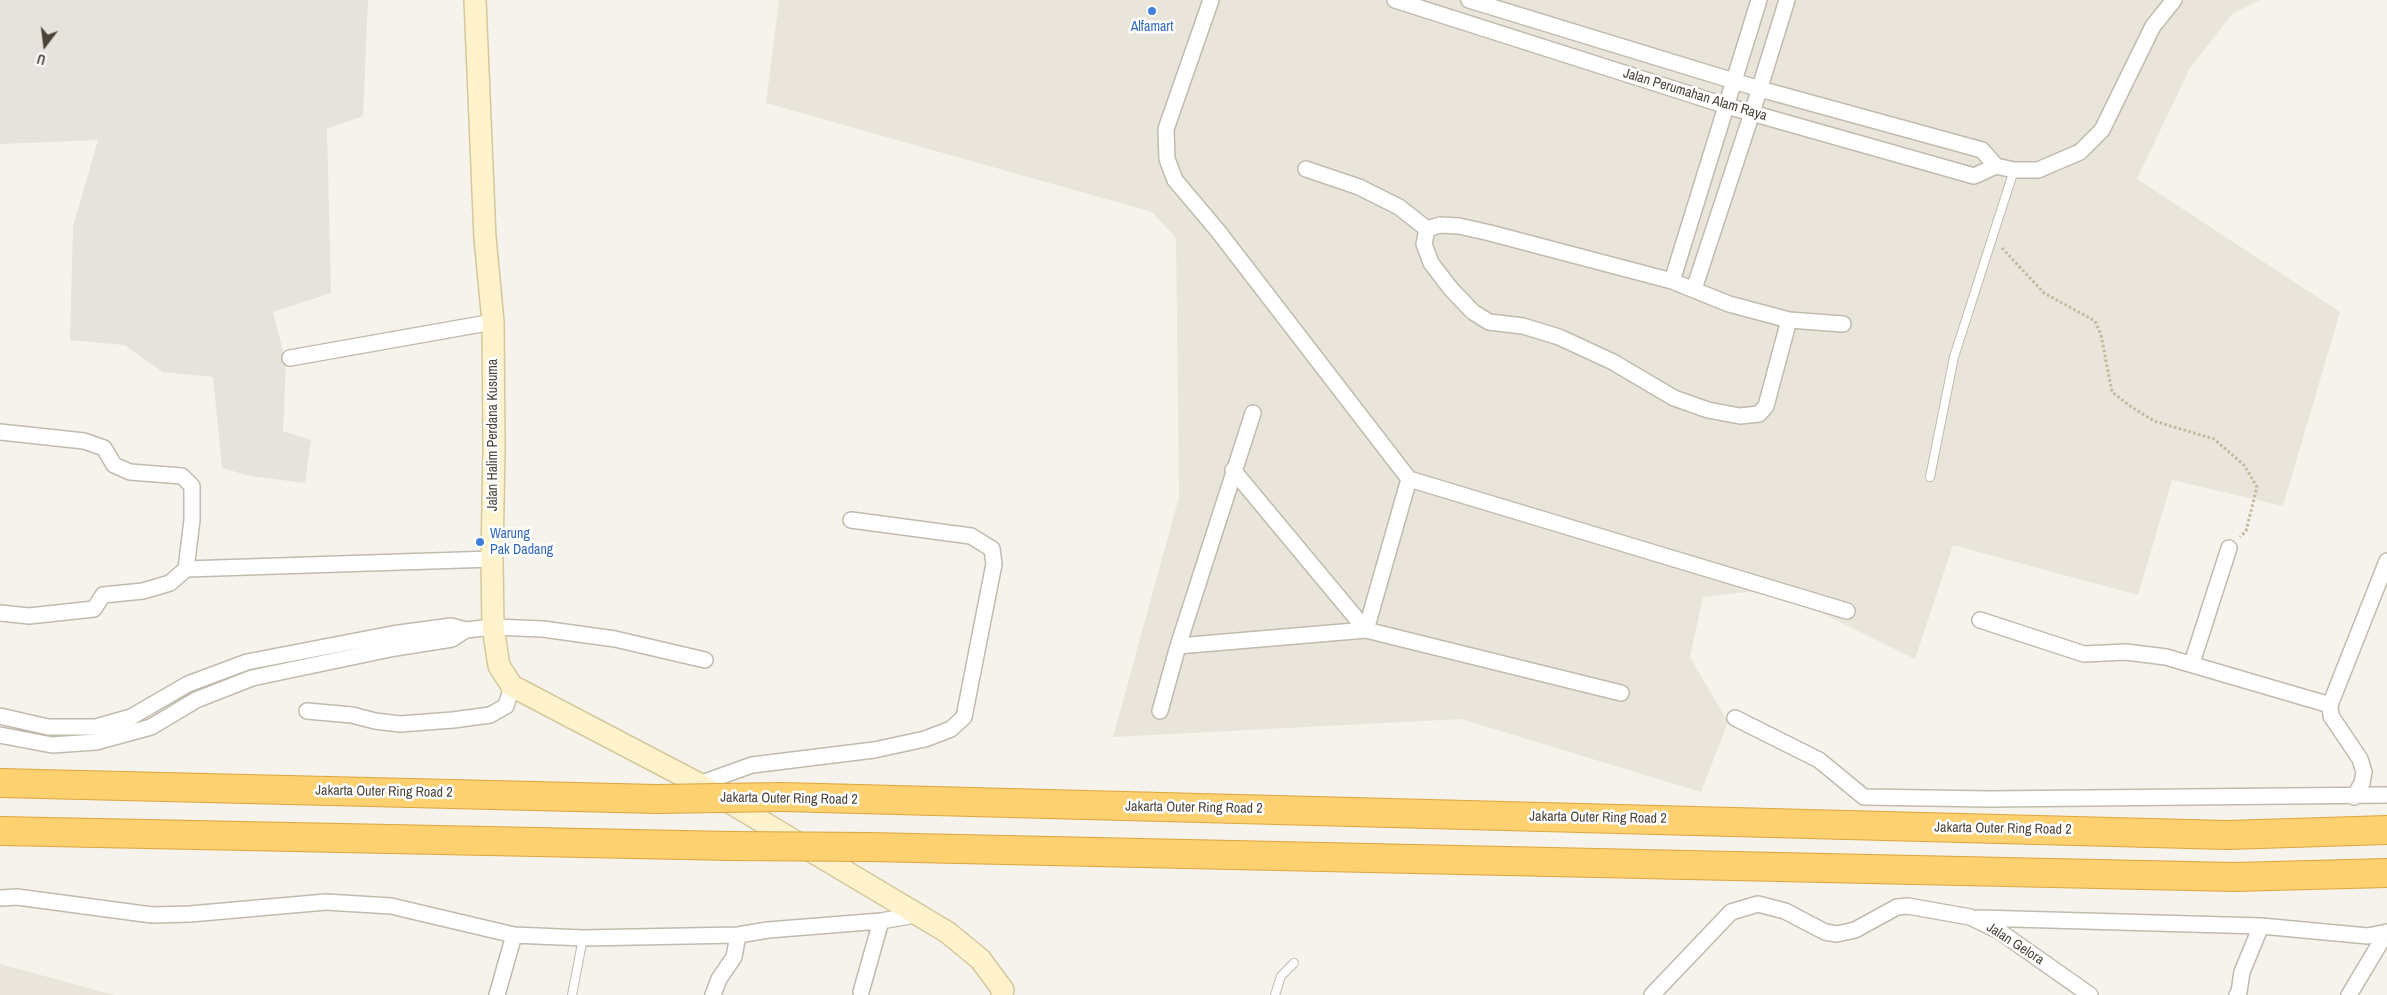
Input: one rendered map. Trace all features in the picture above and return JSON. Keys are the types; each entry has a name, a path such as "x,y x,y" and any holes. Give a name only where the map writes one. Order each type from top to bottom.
{"highway":[{"name":"Jakarta Outer Ring Road 2","path":"0,783 657,799 782,797 2227,835 2387,830"},
{"path":"0,831 2234,877 2387,873"}],"main road":[{"name":"Jalan Halim Perdana Kusuma","path":"475,0 485,238 493,322 493,627 499,666 512,686"},
{"path":"512,686 699,784 915,915 947,932 980,959 1008,993"}],"street":[{"path":"1211,0 1166,128 1167,159 1175,180 1218,231 1409,479 1847,611"},
{"name":"Jalan Perumahan Alam Raya","path":"1396,0 1727,106 1974,176 1996,166 1982,150 1760,89 1469,0"},
{"path":"1672,281 1759,0"},
{"path":"1694,289 1760,89 1786,0"},
{"path":"1996,166 2014,170 2038,170 2061,162 2080,152 2102,130 2153,26 2174,0"},
{"path":"1306,169 1359,187 1399,207 1427,229"},
{"path":"1427,229 1440,225 1459,226 1672,281 1729,304 1790,320 1843,324"},
{"path":"1427,229 1424,244 1427,255 1451,289 1473,312 1490,322 1523,326 1559,337 1613,362 1674,398 1708,410 1740,416 1758,414 1766,406 1790,320"},
{"path":"290,358 493,322"},
{"path":"1160,711 1178,646 1254,413"},
{"path":"0,432 84,441 104,448 114,465 130,472 182,476 192,486 192,520 186,569"},
{"path":"1234,470 1366,630"},
{"path":"1366,630 1409,479"},
{"path":"699,784 752,765 874,750 926,739 951,729 964,717 994,564 992,549 971,536 851,520"},
{"path":"2192,663 2228,548"},
{"path":"0,614 29,616 94,609 103,595 143,591 170,583 186,569 492,559"},
{"path":"2354,797 2362,783 2364,772 2360,759 2331,716 2330,706 2387,561"},
{"path":"1980,620 2084,654 2146,653 2192,663 2330,706"},
{"path":"0,716 48,726 96,728 131,717 188,684 247,662 392,634 451,626 466,630 493,627 543,629 615,639 706,660"},
{"path":"0,735 52,744 96,742 150,727 196,700 252,678 395,648 452,639 466,630"},
{"path":"1178,646 1366,630 1621,693"},
{"path":"307,712 352,715 374,721 400,724 453,720 490,715 506,706 512,686"},
{"path":"1735,718 1819,760 1864,797 2000,799 2354,797 2387,795"},
{"path":"0,898 17,897 152,915 190,914 326,902 391,906 514,935 583,938 738,935 768,930 881,921 915,915"},
{"name":"Jalan Gelora","path":"1652,995 1731,912 1758,904 1785,910 1825,932 1837,934 1855,930 1897,907 1908,906 1970,917 1999,930 2090,995"},
{"path":"1970,917 2260,926 2368,936 2387,933"},
{"path":"861,992 881,921"},
{"path":"2240,994 2242,972 2260,926"},
{"path":"2349,995 2387,933"},
{"path":"497,995 514,935"},
{"path":"713,995 719,980 734,957 738,935"}],"lane":[{"path":"1930,477 1954,357 2014,170"},
{"path":"572,995 583,938"},
{"path":"1275,995 1281,976 1294,963"}],"path":[{"path":"1993,237 2019,268 2044,293 2095,321 2102,335 2112,392 2154,421 2214,439 2244,465 2257,488 2246,531 2228,548"}],"shaded area":[{"path":"0,0 368,0 363,116 327,129 331,293 273,312 286,363 283,431 311,440 305,483 250,476 222,468 213,377 163,372 124,345 70,340 73,227 98,140 0,144"},
{"path":"779,0 2260,0 2232,14 2190,68 2137,179 2340,312 2283,506 2172,480 2138,595 1953,545 1915,659 1773,589 1703,597 1690,657 1728,722 1701,792 1461,719 1113,737 1179,497 1176,238 1152,212 766,103"},
{"path":"0,964 114,995 0,995"}],"place":[{"name":"Alfamart","path":"1152,11"},
{"name":"Warung Pak Dadang","path":"480,542"}]}
